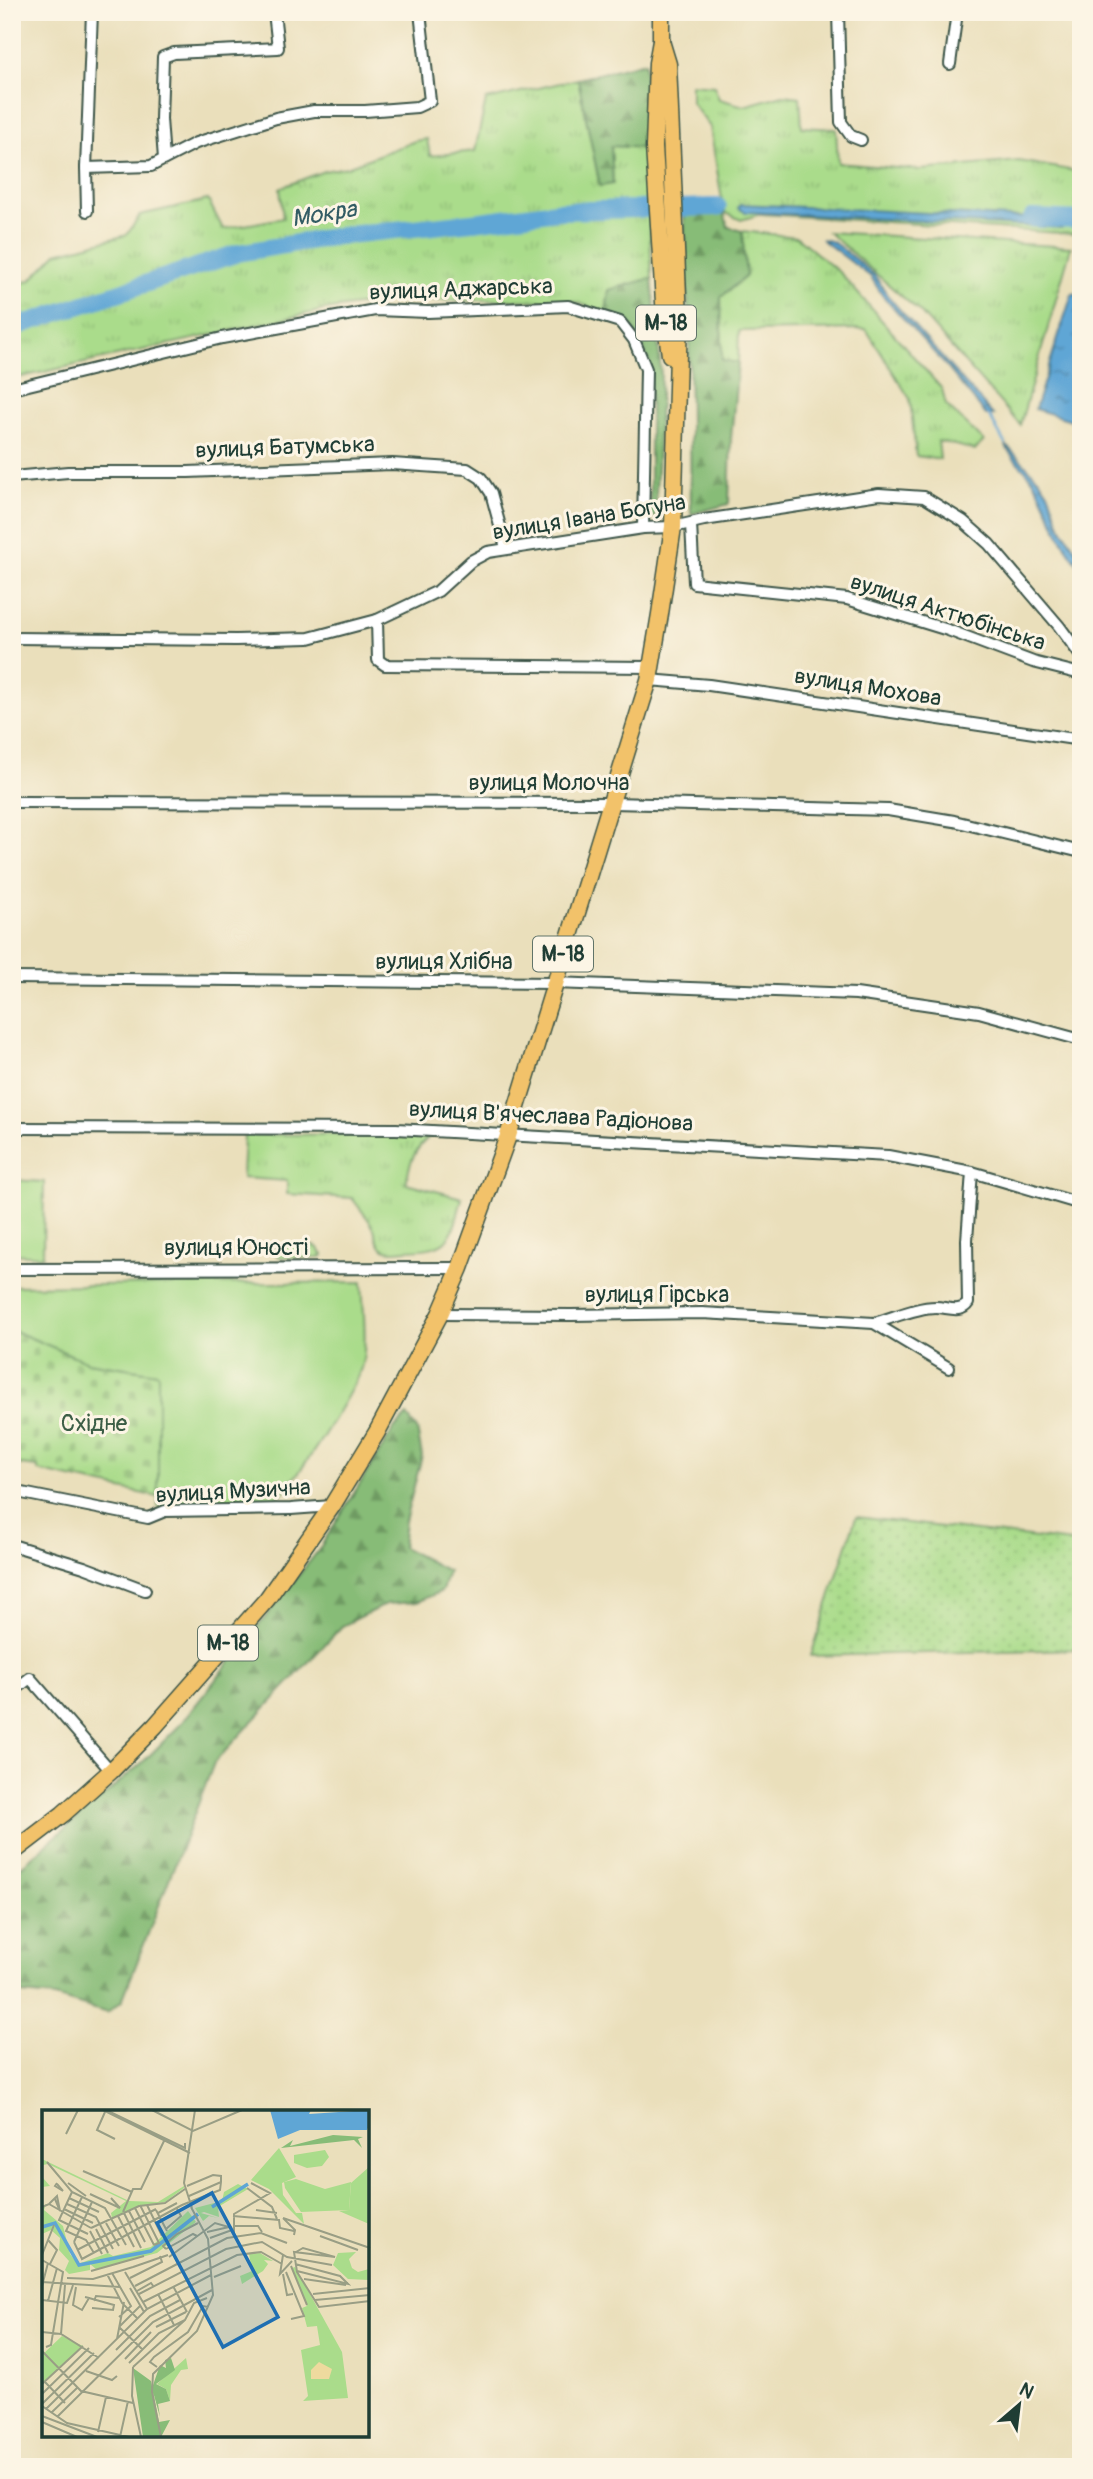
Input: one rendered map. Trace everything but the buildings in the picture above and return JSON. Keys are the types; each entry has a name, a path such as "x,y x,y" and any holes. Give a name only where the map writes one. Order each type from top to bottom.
{"highway":[{"name":"М-18","path":"661,12 654,147 665,318 676,388"},
{"name":"М-18","path":"12,1853 63,1814 111,1771 155,1726 267,1599 332,1506 377,1432 440,1314 460,1268 508,1136 650,674 673,527 679,319 678,257 668,64 661,41"}],"street":[{"path":"87,211 92,12"},
{"path":"164,159 161,119 163,57 174,54 278,48 274,12"},
{"path":"86,168 150,166 196,143 276,118 314,111 417,107 430,101 420,12"},
{"path":"838,12 841,122 851,136 861,140"},
{"path":"950,64 957,12"},
{"name":"вулиця Аджарська","path":"12,389 222,338 375,310 441,312 568,306 620,322 634,340 646,369 643,528"},
{"name":"вулиця Батумська","path":"12,477 68,472 188,472 392,464 467,469 481,478 491,493 506,548"},
{"name":"вулиця Івана Богуна","path":"12,638 309,638 377,620 438,591 471,561 488,552 878,495 923,497 962,521 989,544 1081,656"},
{"name":"вулиця Актюбінська","path":"691,524 694,583 847,600 948,630 1033,662 1081,674"},
{"name":"вулиця Мохова","path":"377,620 378,660 384,665 650,674 1081,740"},
{"name":"вулиця Молочна","path":"12,802 612,803 888,810 954,821 1081,852"},
{"name":"вулиця Хлібна","path":"12,978 554,982 856,994 979,1012 1081,1040"},
{"name":"вулиця В'ячеслава Радіонова","path":"12,1128 396,1129 888,1156 972,1172 1081,1205"},
{"name":"вулиця Гірська","path":"440,1314 702,1313 874,1323 929,1308 960,1310 968,1303 967,1240 972,1172"},
{"name":"вулиця Юності","path":"12,1269 460,1268"},
{"name":"вулиця Гірська","path":"874,1323 949,1368"},
{"name":"вулиця Музична","path":"12,1491 148,1518 165,1511 332,1506"},
{"path":"12,1545 84,1567 145,1590"},
{"path":"12,1692 30,1678 111,1771"}],"green space":[{"path":"645,62 646,148 611,146 613,184 600,186 578,79"},
{"path":"578,79 600,186 613,184 611,146 646,148 652,278 609,290 606,313 576,302 384,301 324,310 12,379 12,287 31,280 57,253 127,235 140,215 208,200 223,229 283,218 280,188 324,171 347,167 415,141 427,139 430,156 475,151 486,100"},
{"path":"691,84 714,86 719,99 744,106 783,95 800,97 802,127 836,129 838,163 921,170 1019,161 1081,172 1081,246 1076,234 761,214 741,220 724,212 710,127 691,102"},
{"path":"684,212 724,212 728,227 742,231 746,276 721,297 722,360 738,363 731,439 729,504 691,514 689,335"},
{"path":"742,231 797,237 841,274 942,389 946,405 984,441 975,450 938,441 940,459 916,456 910,399 866,329 739,331 738,363 722,361 721,297 746,276"},
{"path":"828,232 1071,247 1020,425 921,313"},
{"path":"652,278 661,374 655,517 650,517 650,365 640,340 628,321 606,313 609,290"},
{"path":"394,1134 429,1137 413,1157 406,1183 462,1198 452,1232 441,1244 421,1249 388,1250 382,1248 372,1225 352,1198 287,1194 287,1181 242,1178 244,1135"},
{"path":"12,1180 44,1182 43,1256 12,1254"},
{"path":"272,1246 313,1246 323,1255 281,1258 274,1253"},
{"path":"362,1282 364,1349 356,1380 334,1419 292,1481 271,1502 261,1504 233,1507 158,1507 158,1373 88,1362 12,1330 12,1286"},
{"name":"Східне","path":"12,1330 88,1362 158,1373 158,1497 38,1471 38,1467 12,1464"},
{"path":"407,1416 417,1429 422,1456 405,1521 402,1547 448,1571 442,1591 417,1602 386,1604 342,1626 214,1763 122,2001 107,2013 55,1997 12,1993 12,1874 143,1762 178,1727 318,1551 394,1429"},
{"path":"856,1517 1080,1543 1081,1540 1081,1649 811,1656"}],"water":[{"path":"741,204 1055,219 1061,228 745,212 738,208"},
{"path":"821,239 831,241 874,275 892,301 993,415 986,415 882,295 871,277"},
{"path":"1081,293 1081,423 1035,409 1072,294"},
{"path":"1005,444 1039,479 1049,494 1060,525 1081,558 1081,567 1061,537 1035,483"}],"waterway":[{"name":"Мокра","path":"12,328 238,253 338,236 557,211 718,207"},
{"path":"1032,218 1081,220"},
{"path":"989,415 1005,444"}]}
